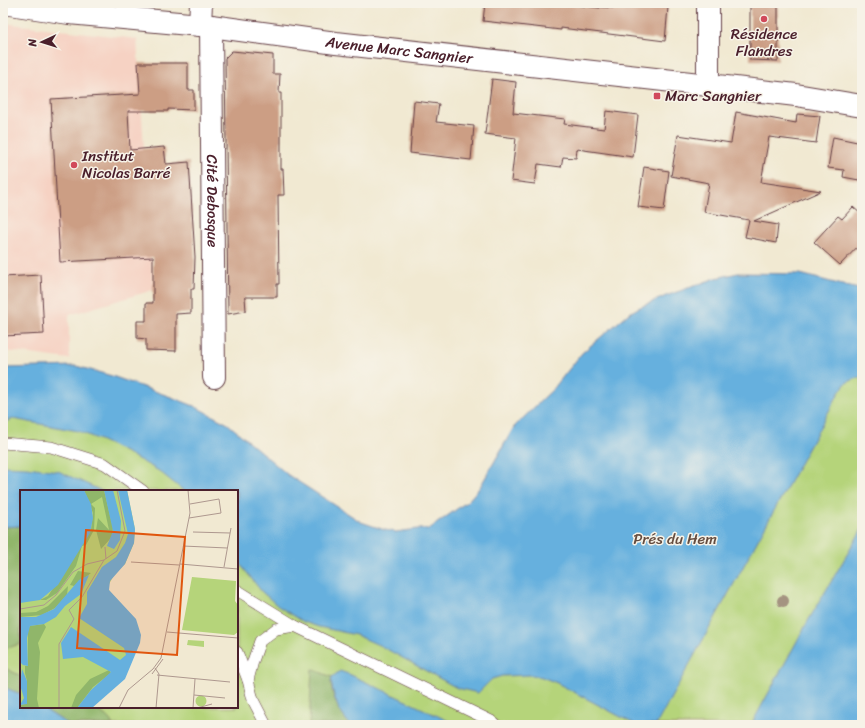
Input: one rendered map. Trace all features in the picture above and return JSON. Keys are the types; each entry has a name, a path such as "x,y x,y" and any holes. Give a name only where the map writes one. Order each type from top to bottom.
{"street":[{"name":"Avenue Marc Sangnier","path":"3,3 70,8 336,43 796,95 862,106"},
{"name":"Cité Debosque","path":"201,3 206,25 214,377"},
{"path":"708,3 708,85"},
{"name":"Avenue Marc Sangnier","path":"796,95 862,98"}],"lane":[{"path":"3,443 51,447 105,464 142,490"},
{"path":"238,591 295,626 491,721 496,725"},
{"path":"248,680 260,641 276,629 295,626"},
{"path":"238,655 248,680 253,700 266,725"}],"shaded area":[{"name":"Institut Nicolas Barré","path":"3,23 137,39 153,290 69,315 69,359 3,351"}],"green space":[{"name":"Prés du Hem","path":"862,299 862,725 3,725 3,368 300,490 373,535 416,540"},
{"path":"20,526 20,644 3,649 3,527"},
{"path":"3,667 20,676 20,694 3,687"},
{"path":"312,669 332,677 331,683 336,702 350,725 309,725"},
{"path":"43,708 91,709 100,712 107,717 113,725 69,725"}],"water":[{"name":"Prés du Hem","path":"738,273 800,274 862,290 862,376 846,383 840,391 656,725 636,725 557,683 532,675 502,676 492,679 478,693 457,688 381,646 356,635 319,627 304,622 278,606 262,592 238,561 238,490 183,490 159,471 127,453 78,431 13,419 3,423 3,368 76,366 112,376 171,397 194,406 228,424 288,475 361,522 396,532 429,529 468,501 480,487 514,427 554,388 582,353 628,314 638,308 716,278"},
{"path":"3,466 58,471 100,490 20,490 20,526 3,527"},
{"path":"862,529 862,725 751,725 808,621"},
{"path":"340,671 457,725 350,725 339,710 331,682 332,677"},
{"path":"3,687 20,694 20,708 43,708 69,725 3,725"}],"building":[{"path":"485,3 554,3 613,8 613,5 624,6 624,3 630,3 668,7 665,41 561,28 561,30 483,21"},
{"name":"Résidence Flandres","path":"750,3 778,3 778,61 750,60"},
{"path":"232,51 273,55 273,74 280,74 281,169 283,169 284,195 278,195 279,284 277,284 277,297 245,297 246,311 228,314 225,58"},
{"path":"138,63 188,63 188,90 194,90 194,110 168,109 168,111 128,111 130,150 164,147 166,164 189,162 195,257 194,289 191,289 191,313 176,314 176,351 146,350 146,339 137,338 137,321 146,321 146,303 153,303 153,257 60,262 51,99 140,94"},
{"path":"492,79 516,82 513,113 565,119 564,124 604,129 606,111 638,115 633,157 577,149 576,158 563,157 561,167 538,164 535,184 511,181 516,138 485,134"},
{"path":"414,101 439,104 436,122 474,126 471,160 410,153"},
{"path":"736,112 796,123 797,114 820,116 816,143 769,137 761,182 821,191 754,221 778,225 776,243 745,237 749,220 704,212 709,183 671,176 678,135 731,143"},
{"path":"833,137 862,143 862,166 859,180 843,177 844,170 828,168"},
{"path":"644,167 669,171 664,210 638,207"},
{"path":"853,207 862,215 862,242 840,265 814,242 838,216 842,219"},
{"path":"41,275 44,334 3,336 3,277"}],"place":[{"name":"Résidence Flandres","path":"764,19"},
{"name":"Marc Sangnier","path":"657,96"},
{"name":"Institut Nicolas Barré","path":"74,165"}]}
